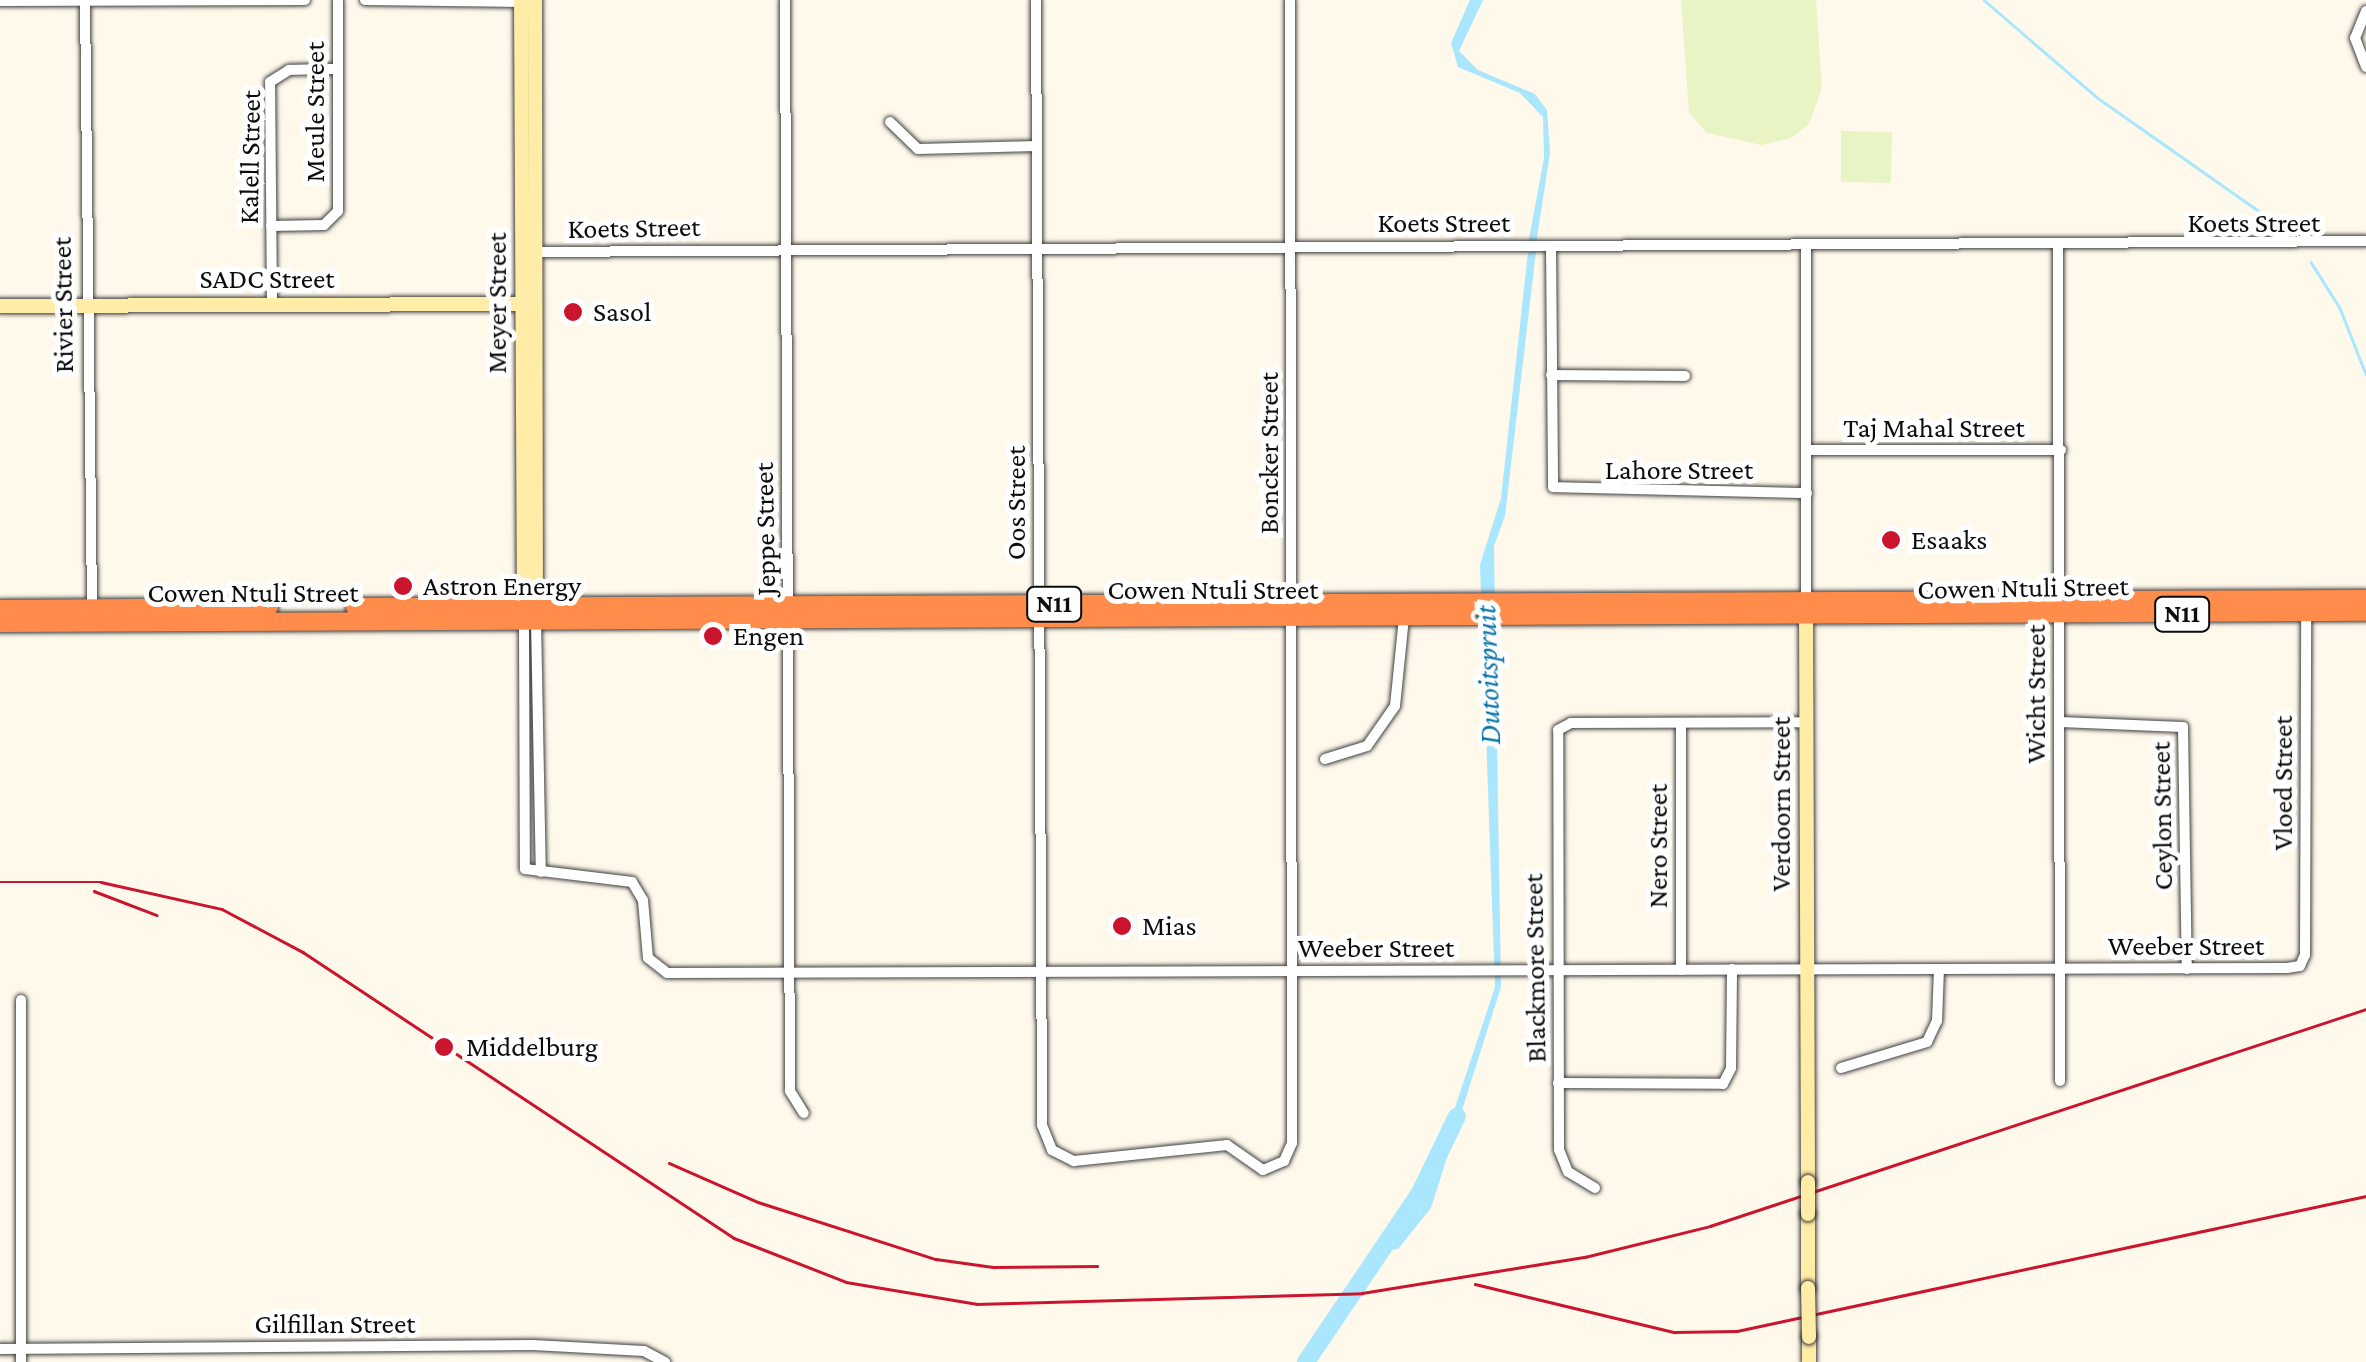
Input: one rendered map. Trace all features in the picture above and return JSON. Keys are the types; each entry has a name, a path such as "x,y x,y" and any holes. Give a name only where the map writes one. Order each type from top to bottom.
{"highway":[{"name":"Cowen Ntuli Street","path":"2306,606 2366,598"},
{"name":"Cowen Ntuli Street","path":"0,623 91,616 789,611 1806,611 2306,606 2366,612"},
{"name":"Cowen Ntuli Street","path":"0,609 91,616"},
{"name":"Cowen Ntuli Street","path":"1291,610 1404,618 1472,610"}],"street":[{"name":"Rivier Street","path":"85,0 84,306 91,616"},
{"path":"0,2 305,0"},
{"name":"Meule Street","path":"271,226 324,224 336,217 338,0"},
{"path":"365,0 526,1"},
{"name":"Jeppe Street","path":"784,0 790,1090 804,1113"},
{"name":"Oos Street","path":"1036,0 1042,1125"},
{"name":"Boncker Street","path":"1042,1125 1052,1150 1084,1162 1227,1145 1263,1170 1279,1165 1292,1146 1290,0"},
{"name":"Meyer Street","path":"524,869 530,614 526,1"},
{"path":"2366,11 2354,38 2366,66"},
{"name":"Kalell Street","path":"272,304 270,82 280,72 338,69"},
{"path":"890,122 918,150 1037,146"},
{"name":"Koets Street","path":"530,252 1292,246 2058,246 2366,241"},
{"path":"1546,246 1551,375 1686,376"},
{"name":"Verdoorn Street","path":"1806,246 1809,1362"},
{"name":"Wicht Street","path":"2058,246 2060,1080"},
{"name":"SADC Street","path":"0,306 528,304"},
{"name":"Lahore Street","path":"1551,375 1553,487 1563,492 1807,493"},
{"name":"Taj Mahal Street","path":"1808,450 2061,450"},
{"name":"Vloed Street","path":"2300,966 2306,955 2306,606"},
{"name":"Meyer Street","path":"530,614 541,872"},
{"path":"1324,759 1366,746 1395,706 1404,618"},
{"path":"1681,723 1806,722"},
{"name":"Ceylon Street","path":"2059,722 2166,723 2184,730 2187,969"},
{"name":"Blackmore Street","path":"1596,1188 1568,1172 1560,1157 1556,970 1558,730 1570,723 1681,723"},
{"name":"Nero Street","path":"1681,723 1681,970"},
{"name":"Weeber Street","path":"524,869 615,875 632,882 643,900 648,958 658,970 1039,975 1291,970 2300,966"},
{"path":"1558,1083 1726,1081 1732,969"},
{"path":"1842,1068 1926,1042 1937,1021 1939,969"},
{"path":"21,1000 22,1362"},
{"path":"533,1345 533,1362"},
{"name":"Gilfillan Street","path":"0,1348 533,1345 644,1351 665,1362"},
{"path":"275,1347 275,1362"}],"green space":[{"path":"1681,0 1816,0 1822,88 1809,124 1791,138 1762,145 1707,133 1689,112"},
{"path":"1841,131 1892,132 1891,183 1841,182"}],"water":[{"path":"1470,0 1483,0 1459,51 1478,70 1535,94 1547,110 1550,153 1536,244 1528,244 1544,158 1543,117 1520,93 1458,67 1451,43"},
{"path":"1536,251 1505,516 1494,546 1501,987 1431,1208 1398,1249 1388,1250 1422,1207 1495,987 1480,565 1501,498 1528,252"}],"waterway":[{"path":"1984,0 2098,98 2287,231"},
{"path":"2311,262 2340,308 2366,374"},
{"name":"Dutoitspruit","path":"1306,1362 1420,1193 1457,1116"}],"railway":[{"path":"0,882 101,882 222,909 303,952 734,1238 846,1282 977,1304 1362,1293 1585,1257 1710,1226 2366,1009"},
{"path":"94,891 157,915"},
{"path":"669,1163 758,1202 936,1259 994,1267 1097,1266"},
{"path":"1475,1284 1674,1332 1737,1331 2366,1196"}],"place":[{"name":"Sasol","path":"573,312"},
{"name":"Esaaks","path":"1891,540"},
{"name":"Astron Energy","path":"403,586"},
{"name":"Engen","path":"713,636"},
{"name":"Mias","path":"1122,926"},
{"name":"Middelburg","path":"444,1047"}]}
